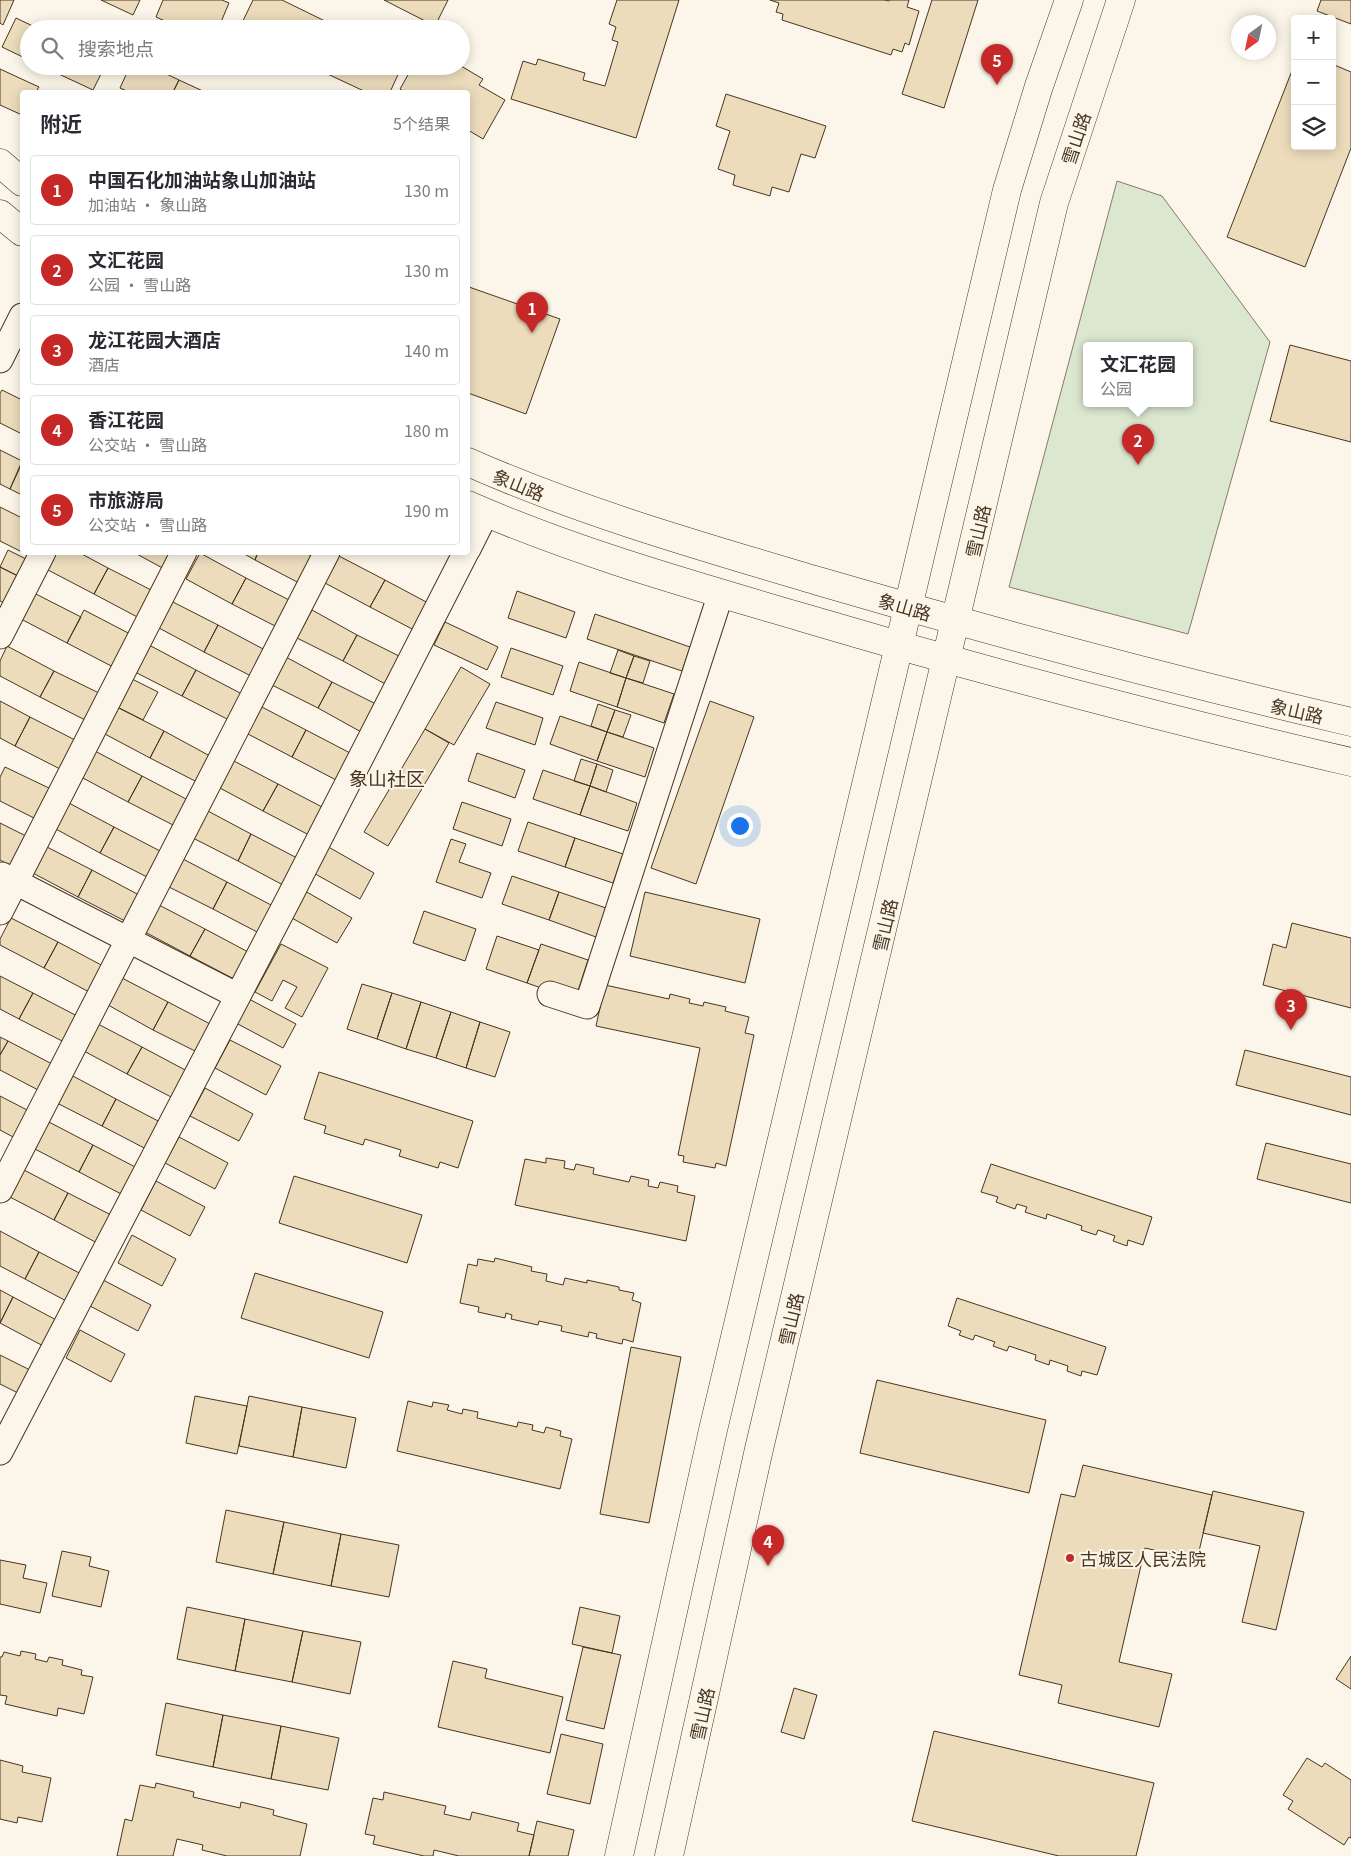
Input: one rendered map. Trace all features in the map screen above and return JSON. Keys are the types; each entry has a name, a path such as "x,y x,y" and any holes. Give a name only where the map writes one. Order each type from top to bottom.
{"main road":[{"path":"619,1856 713,1430 1007,190 1039,86 1069,0"},
{"name":"雪山路","path":"669,1856 759,1449 1054,203 1121,0"},
{"path":"0,163 20,180"},
{"path":"0,214 20,230"},
{"name":"象山路","path":"470,463 570,504 772,568 1081,656 1351,722"},
{"path":"477,509 556,541 899,646 1090,698 1351,762"}],"street":[{"path":"0,360 20,320"},
{"path":"470,538 477,509"},
{"path":"0,636 41,555"},
{"path":"0,912 8,878 182,555"},
{"path":"0,1190 325,555"},
{"path":"0,1452 465,555"},
{"path":"550,994 587,1006 721,592"},
{"path":"8,878 238,996"}],"green space":[{"path":"1117,181 1162,196 1270,342 1188,634 1009,587"}],"building":[{"path":"0,0 14,0 3,25 0,23"},
{"path":"101,0 140,0 133,15"},
{"path":"163,0 222,0 229,3 222,20 163,20 156,17"},
{"path":"253,0 282,0 323,20 243,20"},
{"path":"384,0 448,0 438,20 423,20"},
{"path":"617,0 679,0 636,138 511,99 523,61 536,65 538,59 585,73 583,80 605,86 618,42 612,40 616,27 609,24"},
{"path":"770,0 909,0 907,7 919,11 909,45 905,43 902,52 893,49 891,55 782,20 783,14 776,12 779,3"},
{"path":"932,0 978,0 944,108 902,94"},
{"path":"1321,0 1351,0 1351,24 1336,18 1336,15 1327,15 1317,11"},
{"path":"16,18 20,20 20,56 2,47"},
{"path":"1336,66 1351,72 1351,148 1305,267 1227,237 1291,73 1291,150 1336,150"},
{"path":"0,69 39,87 37,90 20,90 20,114 0,105"},
{"path":"470,71 483,79 479,85 505,100 483,139 470,131 470,90 400,89 408,75 470,75"},
{"path":"61,75 100,75 93,90"},
{"path":"126,75 169,75 179,80 174,90 124,90 120,88"},
{"path":"330,75 398,75 391,90 362,90"},
{"path":"179,80 201,90 174,90"},
{"path":"726,94 826,126 815,158 801,154 789,192 772,187 770,196 733,185 735,175 718,169 730,131 716,126"},
{"path":"470,287 560,319 526,414 470,394"},
{"path":"1290,345 1351,361 1351,442 1270,421"},
{"path":"2,390 20,399 20,433 0,423 0,393"},
{"path":"0,450 20,460 20,466 10,489 0,484"},
{"path":"20,467 20,494 10,489"},
{"path":"0,507 20,517 20,551 0,541"},
{"path":"8,550 28,560 20,577 0,567"},
{"path":"56,555 84,555 108,568 94,594 48,570"},
{"path":"139,555 176,555 168,571"},
{"path":"199,555 204,555 246,578 232,604 186,579"},
{"path":"246,555 257,555 255,560"},
{"path":"257,555 310,555 315,558 301,584 255,560"},
{"path":"339,556 385,580 370,607 325,583"},
{"path":"0,567 20,577 6,604 0,601"},
{"path":"108,568 155,592 141,619 94,594"},
{"path":"246,578 293,602 279,628 232,604"},
{"path":"385,580 430,604 416,631 370,607"},
{"path":"517,591 575,612 566,638 508,618"},
{"path":"32,592 81,617 67,643 19,618"},
{"path":"171,601 218,625 204,652 157,627"},
{"path":"84,610 134,636 117,669 67,643"},
{"path":"312,610 357,635 343,661 297,638"},
{"path":"595,614 690,647 682,671 587,639"},
{"path":"445,622 498,647 487,670 434,645"},
{"path":"218,625 265,650 251,676 204,652"},
{"path":"357,635 403,658 389,686 343,661"},
{"path":"149,645 196,670 182,696 135,672"},
{"path":"7,646 54,671 40,697 0,676 0,661"},
{"path":"511,648 563,666 553,695 501,677"},
{"path":"618,650 634,656 626,678 610,673"},
{"path":"634,656 650,661 643,683 626,678"},
{"path":"286,657 332,682 318,708 272,685"},
{"path":"579,662 626,678 617,707 570,691"},
{"path":"461,667 490,684 454,745 425,729"},
{"path":"196,670 242,694 229,720 182,696"},
{"path":"54,671 101,694 87,721 40,697"},
{"path":"626,678 674,694 664,723 617,707"},
{"path":"132,679 158,692 143,720 117,707"},
{"path":"332,682 378,705 363,733 318,708"},
{"path":"0,701 30,717 15,746 0,738"},
{"path":"710,701 754,717 696,884 651,868"},
{"path":"496,702 543,718 535,745 486,728"},
{"path":"598,704 615,710 607,732 591,726"},
{"path":"260,706 306,730 292,757 246,733"},
{"path":"117,707 164,731 150,758 103,733"},
{"path":"615,710 631,715 623,737 607,732"},
{"path":"560,716 607,732 597,761 550,744"},
{"path":"30,717 77,741 62,770 15,746"},
{"path":"425,729 449,743 388,846 364,832"},
{"path":"306,730 352,754 338,781 292,757"},
{"path":"164,731 210,756 197,782 150,758"},
{"path":"607,732 654,748 645,777 597,761"},
{"path":"95,751 142,776 128,802 81,777"},
{"path":"477,753 525,770 515,798 468,781"},
{"path":"581,759 597,764 590,786 574,781"},
{"path":"232,760 278,784 263,811 218,787"},
{"path":"597,764 613,770 606,792 590,786"},
{"path":"5,767 51,789 36,819 0,801 0,777"},
{"path":"543,770 590,786 580,815 533,799"},
{"path":"142,776 188,800 175,826 128,802"},
{"path":"278,784 324,808 309,835 263,811"},
{"path":"590,786 637,803 628,831 580,815"},
{"path":"67,802 114,827 100,853 54,828"},
{"path":"462,802 511,819 502,846 453,829"},
{"path":"206,810 251,834 238,861 191,837"},
{"path":"528,822 575,838 565,867 518,851"},
{"path":"0,823 26,836 12,866 0,860"},
{"path":"114,827 160,851 147,877 100,853"},
{"path":"251,834 297,858 283,885 238,861"},
{"path":"575,838 623,854 613,883 565,867"},
{"path":"451,839 466,844 459,862 491,873 482,898 436,882"},
{"path":"325,845 374,873 360,899 310,871"},
{"path":"45,846 92,870 78,897 31,872"},
{"path":"181,858 227,882 213,909 167,886"},
{"path":"92,870 139,895 125,921 78,897"},
{"path":"512,876 559,892 549,920 502,904"},
{"path":"227,882 273,906 259,933 213,909"},
{"path":"305,891 352,918 337,943 290,917"},
{"path":"559,892 606,908 596,937 549,920"},
{"path":"645,892 760,919 745,983 630,956"},
{"path":"159,905 205,929 190,956 145,932"},
{"path":"424,911 476,929 465,961 413,943"},
{"path":"11,918 58,942 44,968 0,945 0,939"},
{"path":"1292,923 1351,938 1351,1008 1263,985 1273,944 1286,948"},
{"path":"205,929 250,953 236,980 190,956"},
{"path":"497,936 539,950 527,983 486,969"},
{"path":"58,942 105,967 91,993 44,968"},
{"path":"281,944 328,968 302,1017 285,1008 297,987 283,980 272,1001 255,992"},
{"path":"541,944 588,960 575,1000 527,983"},
{"path":"0,976 33,993 19,1019 0,1009"},
{"path":"122,978 168,1002 153,1030 108,1005"},
{"path":"362,984 392,993 377,1039 347,1029"},
{"path":"605,985 669,999 670,994 690,999 689,1003 703,1006 704,1002 726,1007 725,1011 749,1017 745,1033 754,1035 726,1166 716,1163 715,1168 683,1162 684,1156 678,1155 700,1048 596,1026"},
{"path":"33,993 79,1017 66,1043 19,1019"},
{"path":"392,993 421,1002 406,1049 377,1039"},
{"path":"249,999 296,1024 283,1048 236,1023"},
{"path":"168,1002 214,1026 199,1053 153,1030"},
{"path":"421,1002 451,1012 436,1058 406,1049"},
{"path":"451,1012 480,1022 466,1068 436,1058"},
{"path":"480,1022 510,1032 495,1077 466,1068"},
{"path":"96,1023 142,1047 127,1074 82,1050"},
{"path":"0,1037 8,1041 0,1055"},
{"path":"230,1040 281,1066 266,1095 215,1068"},
{"path":"8,1041 54,1065 40,1091 0,1070 0,1055"},
{"path":"142,1047 187,1071 173,1098 127,1074"},
{"path":"1245,1050 1351,1077 1351,1115 1236,1085"},
{"path":"319,1072 473,1121 458,1168 440,1162 438,1168 399,1156 401,1150 365,1139 363,1145 324,1133 326,1126 304,1119"},
{"path":"71,1075 116,1099 102,1126 57,1103"},
{"path":"205,1088 253,1114 239,1141 190,1116"},
{"path":"0,1096 29,1111 15,1138 0,1130"},
{"path":"116,1099 162,1123 148,1150 102,1126"},
{"path":"47,1121 93,1145 79,1172 33,1148"},
{"path":"179,1137 228,1163 215,1189 165,1163"},
{"path":"1266,1143 1351,1164 1351,1203 1257,1179"},
{"path":"93,1145 139,1169 125,1196 79,1172"},
{"path":"546,1158 565,1161 564,1168 574,1170 576,1164 594,1168 593,1174 629,1182 631,1176 649,1180 648,1186 658,1188 660,1182 678,1186 677,1192 695,1196 686,1241 515,1205 525,1159 546,1163"},
{"path":"991,1164 1152,1217 1143,1245 1128,1240 1127,1246 1113,1241 1115,1236 1098,1230 1096,1235 1081,1230 1082,1226 1047,1214 1046,1219 1025,1212 1027,1207 1017,1204 1015,1209 996,1202 998,1197 981,1192"},
{"path":"22,1169 68,1193 54,1220 8,1196"},
{"path":"294,1176 422,1215 407,1263 279,1223"},
{"path":"156,1181 205,1207 190,1236 141,1210"},
{"path":"68,1193 113,1216 99,1244 54,1220"},
{"path":"0,1231 39,1252 25,1279 0,1266"},
{"path":"132,1235 176,1259 162,1286 118,1263"},
{"path":"39,1252 85,1276 70,1303 25,1279"},
{"path":"495,1258 532,1267 531,1271 547,1274 546,1281 563,1285 565,1278 587,1283 587,1280 619,1287 619,1290 634,1293 632,1300 641,1303 633,1342 623,1339 622,1344 596,1338 597,1334 589,1332 588,1337 561,1331 562,1326 539,1321 538,1325 511,1319 512,1315 506,1313 505,1318 478,1312 479,1307 460,1303 468,1264 477,1266 478,1259 494,1262"},
{"path":"255,1273 383,1312 369,1358 241,1318"},
{"path":"103,1280 151,1305 138,1331 90,1306"},
{"path":"0,1290 13,1297 0,1323"},
{"path":"13,1297 60,1322 47,1348 0,1323"},
{"path":"957,1298 1106,1347 1097,1375 1082,1371 1081,1376 1067,1371 1068,1366 1050,1360 1049,1365 1035,1360 1036,1355 1009,1346 1007,1351 993,1346 995,1342 975,1335 973,1340 959,1335 961,1331 948,1326"},
{"path":"80,1330 125,1354 111,1382 66,1358"},
{"path":"631,1347 681,1357 649,1523 600,1514"},
{"path":"0,1355 38,1374 26,1397 0,1384"},
{"path":"877,1380 1046,1420 1029,1493 860,1453"},
{"path":"195,1396 247,1406 237,1454 186,1443"},
{"path":"249,1396 302,1407 293,1457 239,1446"},
{"path":"408,1401 432,1407 433,1402 449,1405 447,1410 462,1414 463,1409 478,1412 477,1418 517,1427 518,1422 533,1425 532,1430 544,1433 546,1427 561,1431 560,1436 572,1439 560,1489 397,1451"},
{"path":"302,1407 356,1418 346,1468 293,1457"},
{"path":"1083,1465 1212,1495 1197,1560 1145,1548 1119,1662 1172,1674 1159,1727 1058,1703 1062,1685 1019,1675 1061,1494 1075,1497"},
{"path":"1213,1491 1304,1512 1276,1630 1242,1622 1260,1546 1203,1533"},
{"path":"226,1510 284,1522 273,1574 216,1562"},
{"path":"284,1522 341,1534 331,1586 273,1574"},
{"path":"341,1534 399,1545 389,1597 331,1586"},
{"path":"62,1551 91,1557 89,1566 109,1571 101,1607 52,1596"},
{"path":"0,1560 26,1565 23,1578 47,1583 40,1613 0,1604"},
{"path":"187,1607 245,1619 235,1671 177,1659"},
{"path":"580,1607 620,1616 612,1653 572,1644"},
{"path":"245,1619 303,1631 292,1682 235,1671"},
{"path":"303,1631 361,1642 350,1694 292,1682"},
{"path":"583,1647 621,1655 604,1729 566,1720"},
{"path":"21,1651 36,1654 35,1659 47,1662 49,1657 63,1660 62,1665 82,1670 81,1675 93,1677 84,1714 58,1708 57,1716 5,1704 7,1696 0,1695 0,1657 2,1657 4,1652 20,1656"},
{"path":"1351,1656 1351,1689 1336,1679"},
{"path":"453,1661 487,1669 485,1678 563,1697 550,1753 438,1727"},
{"path":"794,1688 817,1695 804,1739 781,1732"},
{"path":"166,1703 223,1715 213,1767 156,1755"},
{"path":"223,1715 281,1726 271,1779 213,1767"},
{"path":"281,1726 339,1738 328,1790 271,1779"},
{"path":"934,1731 1154,1783 1136,1856 1059,1856 912,1821"},
{"path":"561,1734 603,1744 590,1804 547,1794"},
{"path":"1307,1758 1322,1767 1325,1763 1351,1780 1351,1838 1349,1837 1344,1845 1288,1809 1293,1801 1283,1795"},
{"path":"0,1760 23,1766 22,1772 51,1778 42,1822 18,1817 17,1823 0,1819"},
{"path":"156,1783 194,1792 193,1797 240,1808 241,1802 274,1810 273,1815 307,1824 300,1856 227,1856 202,1850 203,1845 177,1839 173,1856 117,1856 125,1819 132,1821 140,1785 155,1788"},
{"path":"384,1792 446,1806 444,1814 470,1820 472,1812 519,1823 517,1831 534,1835 529,1856 459,1856 434,1850 433,1856 424,1856 373,1844 375,1836 365,1834 373,1798 383,1800"},
{"path":"537,1821 574,1830 568,1856 529,1856"}],"place":[{"name":"市旅游局","path":"997,85"},
{"name":"中国石化加油站象山加油站","path":"532,333"},
{"name":"文汇花园","path":"1138,465"},
{"name":"龙江花园大酒店","path":"1291,1030"},
{"name":"古城区人民法院","path":"1070,1558"},
{"name":"香江花园","path":"768,1566"}],"district":[{"name":"象山社区","path":"387,777"}]}
